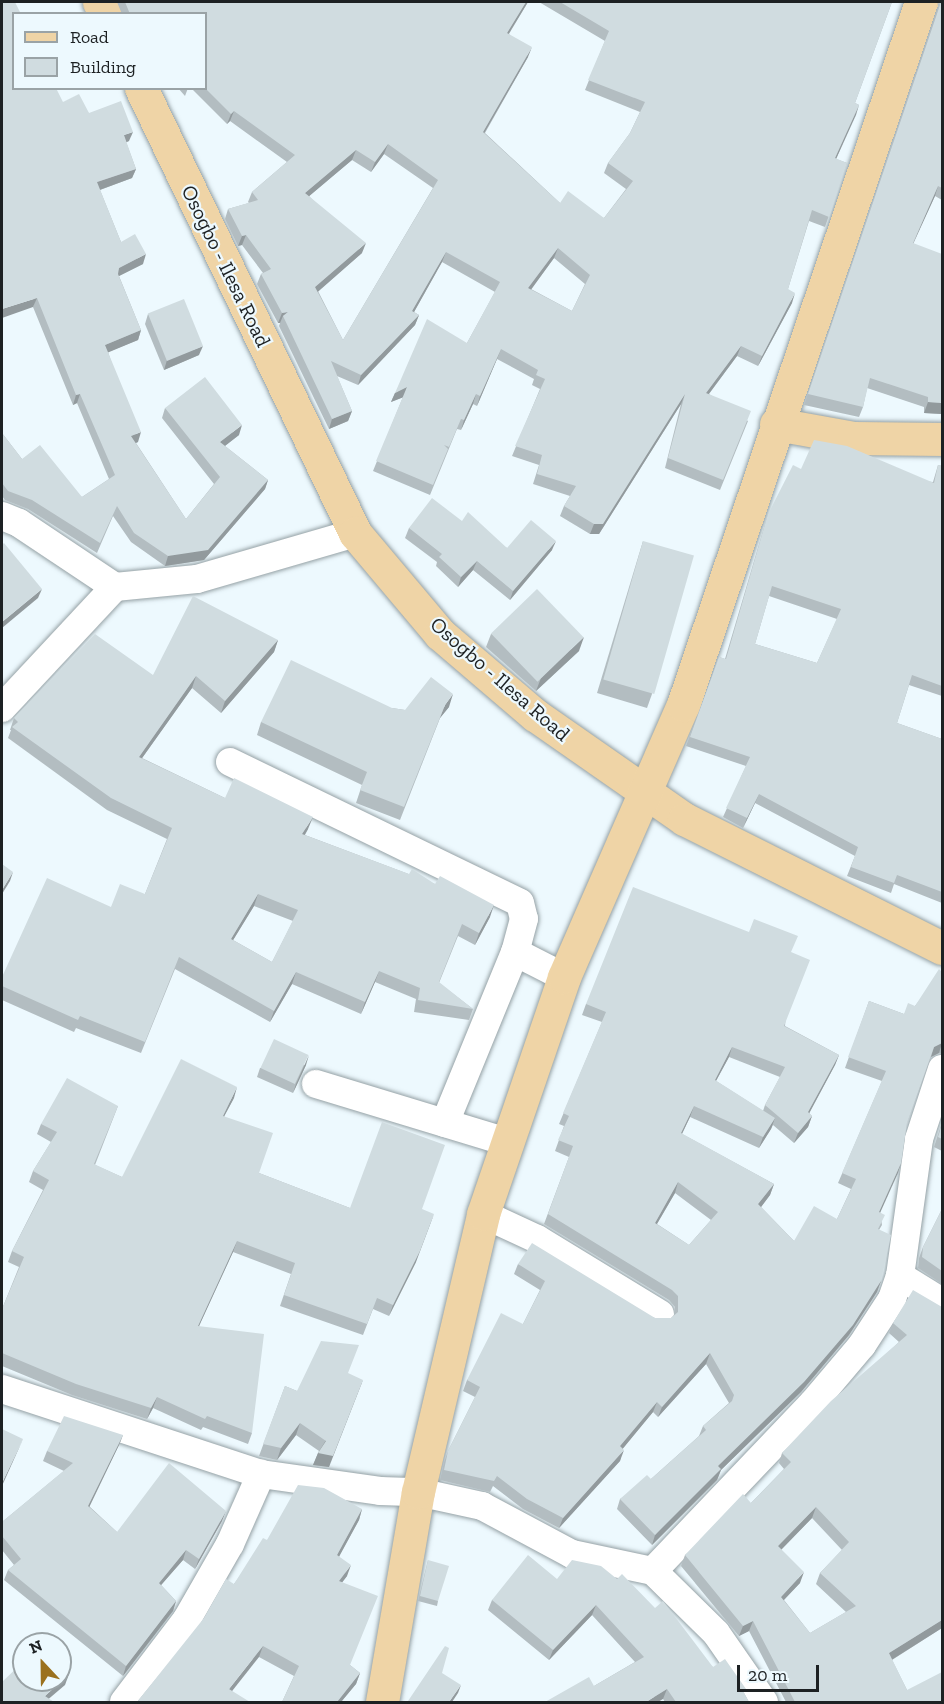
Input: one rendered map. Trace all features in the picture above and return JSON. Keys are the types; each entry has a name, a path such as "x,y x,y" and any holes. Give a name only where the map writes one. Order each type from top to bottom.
{"main road":[{"path":"382,1702 418,1492 483,1214 564,976 642,792 683,705 776,424 921,2"},
{"name":"Osogbo - Ilesa Road","path":"142,90 355,533 440,634 535,715 642,792 684,819 942,948"},
{"path":"776,424 854,438 942,439"}],"street":[{"path":"2,516 19,523 116,586 197,579 355,533"},
{"path":"2,708 116,586"},
{"path":"230,762 520,903 524,918 515,952 445,1123"},
{"path":"515,952 564,976"},
{"path":"653,1571 758,1466 862,1345 892,1299 900,1276 919,1139 942,1069"},
{"path":"316,1084 507,1142"},
{"path":"483,1214 537,1239 660,1314"},
{"path":"900,1276 942,1302"},
{"path":"2,1389 261,1474 380,1491 418,1492 482,1506 572,1554 653,1571 716,1633 764,1702"},
{"path":"124,1702 187,1619 230,1544 261,1474"}],"building":[{"path":"2,2 15,2 20,12 12,12 12,90 57,90 63,102 79,94 89,113 121,101 133,132 124,135 136,169 97,182 121,242 135,234 146,254 119,268 118,274 141,330 105,345 141,432 131,436 186,519 220,477 165,408 205,377 242,425 220,442 268,480 208,550 168,556 134,533 117,506 100,543 32,500 8,491 2,483 2,433 22,459 40,445 82,497 115,475 80,394 76,395 37,298 2,309"},
{"path":"125,2 526,2 507,33 532,47 483,132 560,203 568,191 604,218 633,181 608,163 630,133 645,102 588,80 609,31 560,2 892,2 855,103 859,105 835,158 847,163 829,217 812,210 788,289 795,293 762,356 741,346 706,393 751,411 723,480 668,458 685,394 603,524 594,524 564,506 576,486 537,474 542,455 515,446 545,379 536,375 538,370 501,349 480,396 476,394 464,420 461,419 449,447 444,445 448,449 433,485 376,461 407,387 395,393 427,319 467,343 500,282 446,252 412,311 419,315 361,375 331,361 352,411 332,419 283,316 288,312 282,313 261,274 271,269 246,235 242,236 228,209 258,200 252,192 295,155 234,111 231,114 207,90 207,12 129,12","holes":["388,144 438,180 343,340 315,287 366,243 305,193 356,150 375,162","558,248 590,275 572,311 528,288"]},
{"path":"941,2 942,188 938,186 913,243 942,254 942,403 928,402 928,397 870,378 863,407 808,394"},
{"path":"184,299 203,346 167,361 148,314"},
{"path":"814,440 847,446 934,483 938,465 942,466 942,686 912,675 897,723 942,739 942,892 897,875 894,883 851,867 858,847 759,794 747,818 726,808 750,757 690,737 719,657 726,659 768,514 793,465 801,469","holes":["772,586 841,609 817,663 755,644"]},
{"path":"432,498 462,521 468,512 507,548 531,520 556,541 513,591 477,561 461,577 439,557 442,554 409,528"},
{"path":"643,541 694,556 654,694 603,679"},
{"path":"4,543 42,589 2,622 2,545"},
{"path":"537,589 584,637 538,682 491,633"},
{"path":"193,596 278,640 225,701 196,676 139,757 225,798 234,778 313,817 302,834 409,874 412,869 435,884 440,876 494,905 479,933 462,924 439,982 473,1009 418,1000 420,988 379,971 365,1002 296,972 274,1011 179,957 145,1042 80,1016 78,1020 2,986 2,977 47,878 111,907 120,884 145,894 172,828 111,798 12,727 18,722 14,718 95,634 153,675","holes":["258,894 298,910 272,962 231,939"]},
{"path":"291,660 392,708 405,710 431,677 453,694 445,705 404,807 360,790 367,772 261,722"},
{"path":"2,864 13,872 2,890"},
{"path":"633,887 749,932 754,919 798,936 791,952 810,960 784,1026 839,1055 808,1112 812,1116 798,1133 765,1105 785,1067 732,1047 715,1080 775,1118 763,1137 694,1106 681,1133 774,1184 758,1204 794,1241 814,1206 837,1219 856,1179 842,1173 886,1071 848,1057 869,1001 904,1014 908,1003 915,1006 939,969 942,972 942,1043 934,1047 907,1123 901,1163 879,1212 885,1215 878,1229 891,1235 881,1281 853,1325 804,1382 718,1466 721,1469 655,1535 620,1499 647,1475 651,1479 706,1430 703,1426 732,1401 734,1395 710,1353 662,1407 657,1402 620,1446 624,1450 563,1518 527,1499 497,1476 494,1481 444,1470 448,1451 480,1387 467,1380 501,1313 523,1324 545,1281 518,1264 532,1243 655,1318 671,1318 678,1312 678,1296 672,1290 548,1214 573,1146 558,1140 569,1116 563,1113 606,1012 586,1004","holes":["678,1182 718,1212 689,1245 655,1223"]},
{"path":"274,1039 308,1055 295,1084 260,1068"},
{"path":"181,1059 237,1087 223,1116 273,1133 259,1173 350,1208 382,1122 445,1145 422,1209 434,1214 420,1251 393,1305 377,1298 367,1324 284,1295 295,1263 237,1241 198,1326 264,1334 252,1433 207,1416 205,1419 157,1397 151,1408 76,1384 2,1353 2,1309 24,1257 12,1251 49,1180 33,1171 57,1132 41,1124 67,1078 118,1106 94,1164 122,1177"},
{"path":"942,1124 942,1139 938,1137"},
{"path":"942,1209 942,1271 922,1257 923,1247"},
{"path":"913,1290 942,1307 942,1620 889,1653 907,1690 942,1672 942,1702 795,1702 753,1621 743,1626 685,1555 743,1494 751,1503 791,1462 782,1453 831,1401 907,1335 893,1323","holes":["816,1507 849,1542 820,1573 856,1606 810,1633 781,1597 804,1572 778,1546"]},
{"path":"321,1341 359,1345 348,1373 363,1380 333,1456 318,1453 326,1441 300,1423 281,1448 263,1444 285,1386 297,1391"},
{"path":"64,1416 123,1435 88,1506 117,1532 169,1463 226,1511 199,1559 186,1550 159,1583 176,1601 126,1666 8,1570 21,1559 2,1536 2,1522 73,1463 47,1451"},
{"path":"2,1429 23,1439 2,1483"},
{"path":"298,1485 324,1488 362,1509 337,1555 351,1565 339,1581 378,1596 350,1665 360,1673 337,1702 282,1702 299,1666 263,1646 229,1689 250,1702 137,1702 204,1618 226,1579 234,1584 263,1538 267,1540"},
{"path":"528,1555 557,1579 572,1560 601,1566 617,1579 622,1574 655,1608 663,1601 713,1667 725,1659 746,1689 743,1691 749,1702 676,1702 667,1689 646,1702 545,1702 589,1677 594,1686 644,1657 596,1605 553,1650 492,1600"},
{"path":"428,1560 449,1566 438,1601 420,1596"},
{"path":"445,1646 449,1648 442,1673 461,1685 449,1702 408,1701"},
{"path":"12,1672 12,1692 49,1692 45,1696 54,1702 2,1702 2,1682"}]}
